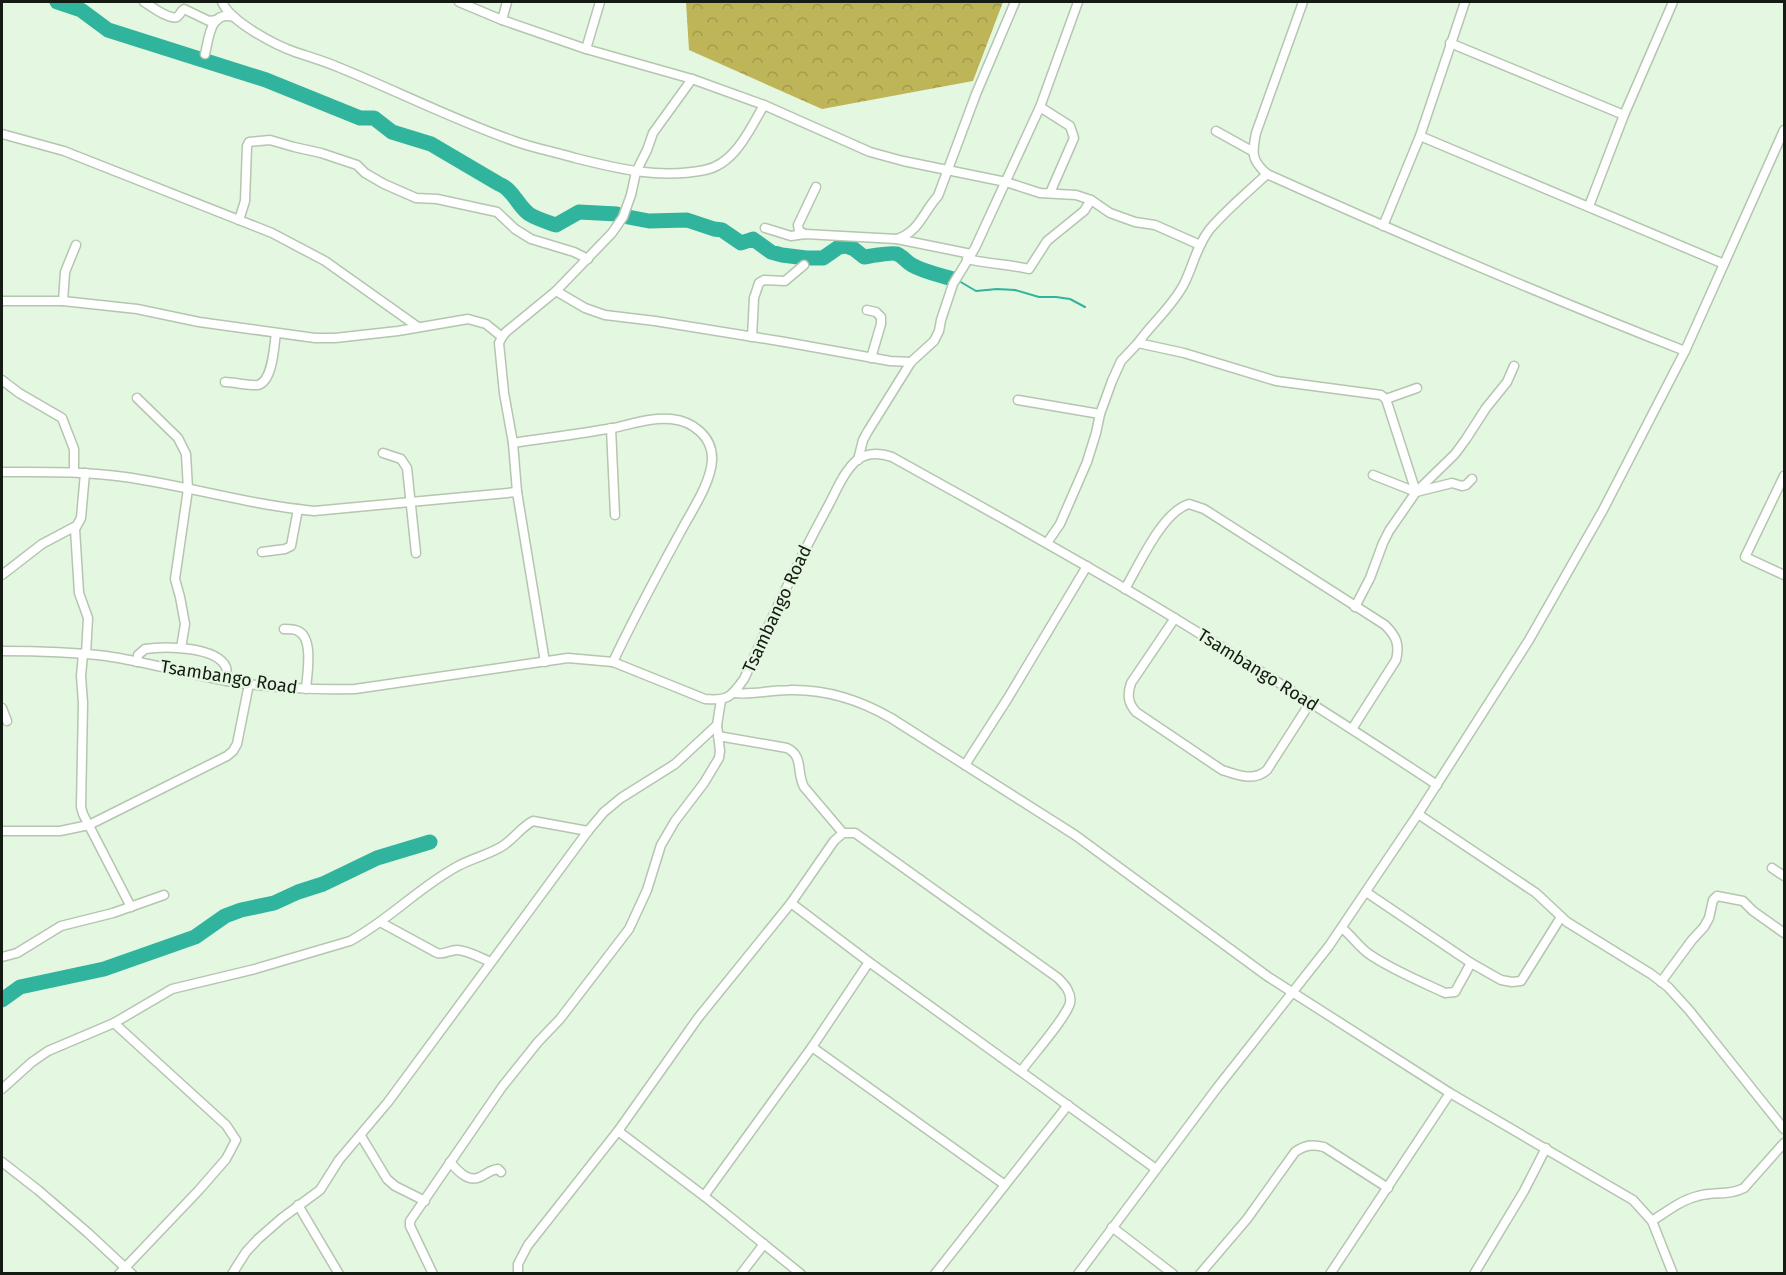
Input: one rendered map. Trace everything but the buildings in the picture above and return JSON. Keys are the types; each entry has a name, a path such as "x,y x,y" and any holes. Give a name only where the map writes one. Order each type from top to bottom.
{"street":[{"path":"144,2 161,13 174,17 178,16 183,9 209,21 225,16 234,18"},
{"path":"222,2 234,18 285,48 334,65 451,117 516,142 601,165 659,175 706,170 724,161 736,149 764,105"},
{"path":"459,2 502,20 586,49 692,79 764,105 870,152 1006,182 1040,193 1076,195 1091,200 1110,213 1135,222 1155,225 1200,245"},
{"path":"502,20 507,2"},
{"path":"586,49 600,2"},
{"path":"897,239 917,226 938,196 976,94 1015,2"},
{"path":"858,460 863,440 911,362 934,341 939,331 953,284 1006,182 1040,107 1078,2"},
{"path":"1303,2 1256,133 1252,151 1260,168 1267,174 1383,226 1532,290 1685,351"},
{"path":"1383,226 1420,136 1465,2"},
{"path":"1589,206 1624,115 1673,2"},
{"path":"205,54 211,27 217,20"},
{"path":"1450,43 1624,115"},
{"path":"545,662 517,492 513,444 499,350 501,337 556,291 612,233 623,217 636,171 653,133 692,79"},
{"path":"1040,107 1070,126 1074,138 1050,193"},
{"path":"1078,1274 1156,1168 1342,928 1437,785 1529,640 1603,510 1685,351 1785,130"},
{"path":"1216,131 1252,151"},
{"path":"2,134 64,151 272,233 325,261 418,327"},
{"path":"1420,136 1724,264"},
{"path":"239,220 245,201 247,146 249,142 270,140 357,165 384,184 416,198 437,199 497,212 515,229 531,239 574,252 588,259"},
{"path":"1047,543 1060,524 1087,462 1100,414 1121,361 1164,313 1183,285 1208,230 1267,174"},
{"path":"805,234 799,231 798,225 816,187"},
{"path":"765,228 791,236 805,234 897,239 997,264 1029,269 1047,241 1084,211 1091,200"},
{"path":"63,301 66,272 76,245"},
{"path":"752,337 754,298 759,283 765,280 784,281 804,265"},
{"path":"556,291 585,308 605,315 655,321 890,361 911,362"},
{"path":"2,301 63,301 137,309 199,322 315,338 335,338 468,320 486,324 501,337"},
{"path":"867,310 876,312 881,317 871,358"},
{"path":"225,382 258,385 266,380 270,373 276,333"},
{"path":"1137,343 1184,353 1276,381 1381,395 1386,399 1416,492"},
{"path":"1355,607 1370,578 1383,543 1416,492 1455,454 1486,408 1507,382 1514,366"},
{"path":"2,380 19,393 62,418 74,449 74,472"},
{"path":"1386,399 1417,388"},
{"path":"137,398 178,438 186,454 188,489 175,574 185,624 181,648"},
{"path":"1018,400 1100,414"},
{"path":"513,444 662,418 682,421 698,429 710,445 712,463 699,498 627,630 613,662"},
{"path":"611,428 615,515"},
{"path":"383,453 401,459 407,468 416,553"},
{"name":"Tsambango Road","path":"2,651 52,651 84,654 137,662 227,681 306,689 355,689 568,658 613,662 705,699 721,700 734,693 744,679 811,537 846,475 858,460 872,453 892,457 1087,566 1352,729 1437,785"},
{"path":"2,472 74,472 123,477 298,509 330,511 517,492"},
{"path":"85,473 81,518 75,530 79,593 88,618 81,676 83,703 81,807 131,907"},
{"path":"1373,475 1416,492 1452,483 1462,486 1472,479"},
{"path":"1785,476 1745,557 1785,575"},
{"path":"1125,589 1166,521 1176,511 1190,504 1204,510 1385,625 1393,633 1398,650 1396,660 1352,729"},
{"path":"262,552 291,546 298,509"},
{"path":"2,575 42,544 76,526"},
{"path":"965,765 1087,566"},
{"path":"1174,618 1131,683 1128,690 1130,706 1222,770 1255,777 1261,775 1267,770 1310,703"},
{"path":"284,628 298,631 305,637 308,645 306,689"},
{"path":"137,662 138,655 145,649 181,648 207,653 218,658 226,667 227,681"},
{"path":"2,831 60,831 89,825 227,756 237,744 249,684"},
{"path":"734,693 810,690 842,696 873,708 1075,835 1293,993 1450,1093 1634,1200 1652,1221 1672,1274"},
{"path":"433,1274 409,1224 411,1218 502,1087 538,1042 560,1019 629,929 647,890 661,845 675,820 704,783 719,758 717,725 721,700"},
{"path":"2,708 7,722"},
{"path":"232,1274 246,1252 258,1239 298,1205 320,1190 339,1160 388,1102 604,812 621,798 675,764 717,725"},
{"path":"718,736 794,751 798,757 801,782 843,833"},
{"path":"1418,814 1536,893 1567,922 1661,982 1689,1010 1785,1129"},
{"path":"2,1089 48,1051 114,1023 172,989 255,969 350,941 458,866 503,846 533,821 588,831"},
{"path":"519,1274 518,1264 528,1245 618,1131 698,1018 791,903 834,841 843,833 855,833 1059,978 1068,989 1070,1002 1065,1014 1022,1070"},
{"path":"1772,868 1785,876"},
{"path":"1366,892 1471,963 1501,980 1512,982 1521,981 1561,917"},
{"path":"2,957 17,953 61,926 113,913 164,895"},
{"path":"1661,982 1704,927 1709,918 1713,900 1717,896 1743,901 1753,911 1785,933"},
{"path":"791,903 869,962 1156,1168"},
{"path":"380,922 437,953 461,951 491,962"},
{"path":"1342,928 1368,953 1445,993 1455,992 1471,963"},
{"path":"704,1196 812,1047 869,962"},
{"path":"2,1162 38,1190 126,1272 226,1159 236,1140 226,1125 114,1023"},
{"path":"812,1047 1005,1185"},
{"path":"1330,1274 1450,1093"},
{"path":"935,1274 1068,1105"},
{"path":"618,1131 801,1274"},
{"path":"361,1136 387,1179 395,1186 425,1201"},
{"path":"1652,1221 1690,1198 1712,1193 1736,1192 1744,1188 1785,1143"},
{"path":"1200,1274 1247,1219 1295,1152 1304,1146 1314,1144 1324,1147 1388,1188"},
{"path":"1474,1274 1524,1191 1546,1148"},
{"path":"450,1162 458,1172 468,1178 476,1179 490,1170 498,1169 501,1172"},
{"path":"298,1205 339,1274"},
{"path":"1112,1227 1173,1274"},
{"path":"741,1274 764,1244"}],"green space":[{"path":"686,2 1003,2 973,81 822,109 689,50"}],"waterway":[{"path":"57,2 81,10 108,30 266,80 360,118 374,118 392,132 431,144 504,186 525,210 542,220 556,225 579,212 617,214"},
{"path":"628,217 649,221 687,220 722,230 741,243 753,239 771,252 782,255 823,258 839,247 846,246 864,257 895,254 910,264 953,279"},
{"path":"959,281 976,291 1015,290 1039,297 1070,299 1085,307"},
{"path":"2,1000 20,987 104,969 195,937 225,916 274,903 323,884 377,858 430,842"}]}
